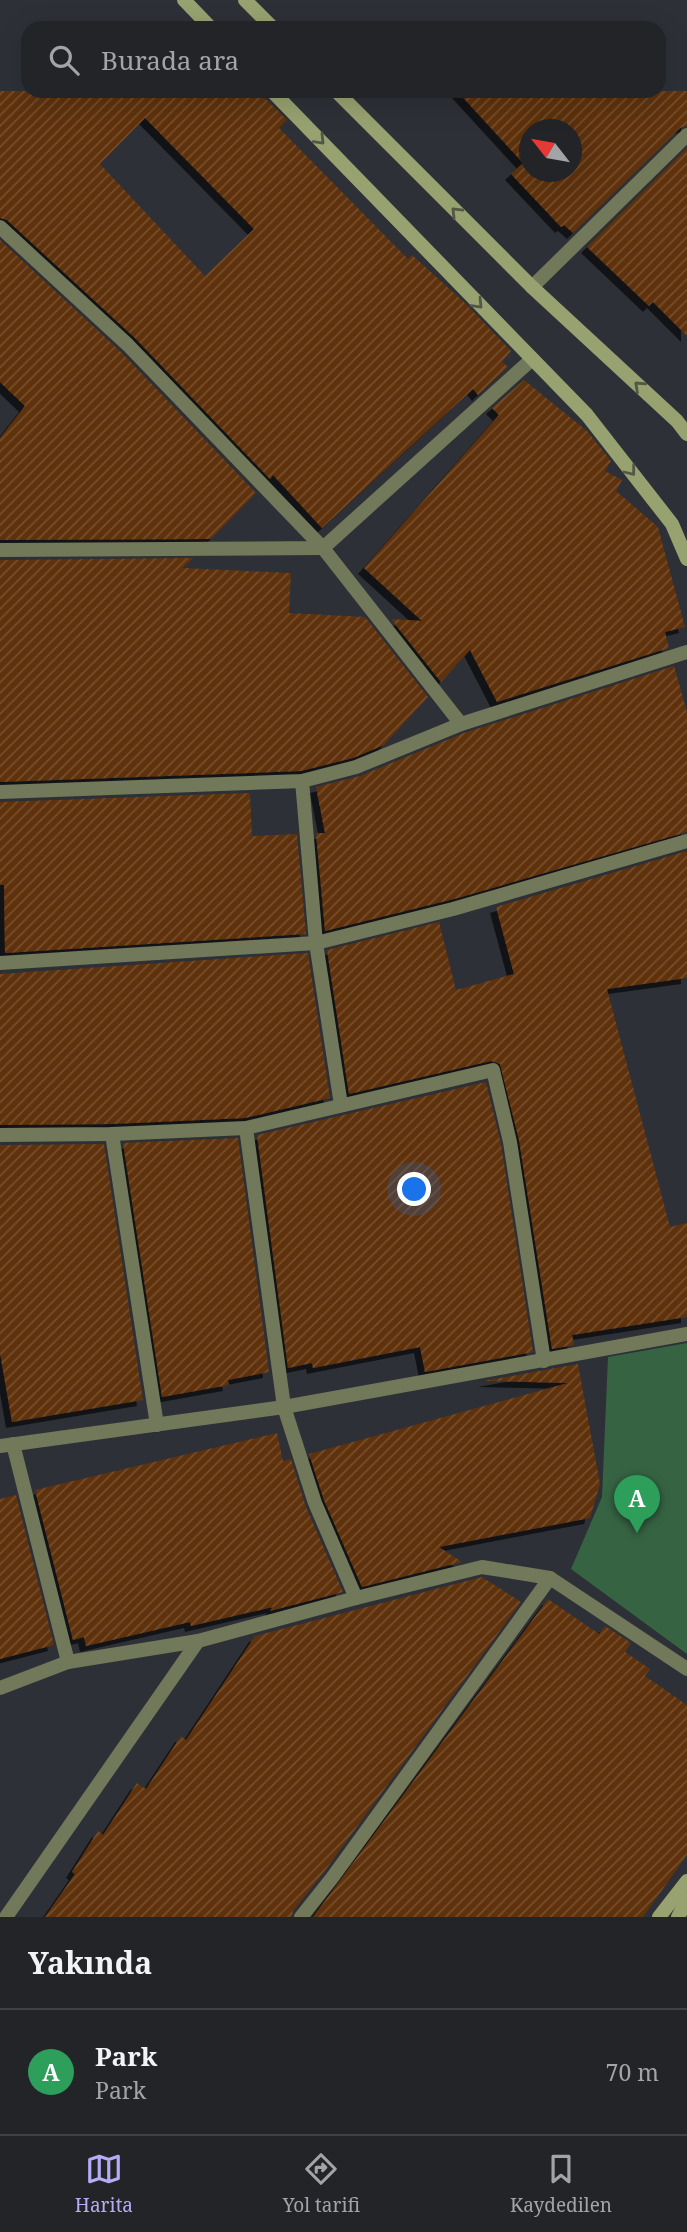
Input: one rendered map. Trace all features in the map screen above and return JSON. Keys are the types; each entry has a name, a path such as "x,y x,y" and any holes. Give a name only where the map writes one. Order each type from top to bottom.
{"main road":[{"path":"184,0 204,21"},
{"path":"245,0 266,21"},
{"path":"279,98 587,415 672,524 687,559"},
{"path":"343,98 532,288 677,421 687,434"},
{"path":"659,1917 687,1881"},
{"path":"678,1917 687,1900"}],"street":[{"path":"532,288 687,135"},
{"path":"0,228 128,345 323,548 461,724"},
{"path":"0,550 323,548 531,360"},
{"path":"0,792 302,781 356,767 461,724 687,652"},
{"path":"302,781 316,943 341,1104"},
{"path":"0,963 316,943 453,909 687,841"},
{"path":"0,1135 111,1134 246,1128 493,1070 510,1142 544,1361"},
{"path":"246,1128 284,1407 315,1503 356,1598"},
{"path":"111,1134 157,1425"},
{"path":"68,1662 7,1445 284,1407 687,1334"},
{"path":"0,1688 68,1662 198,1641 482,1567 550,1578 687,1669"},
{"path":"301,1917 550,1578"},
{"path":"6,1917 198,1641"}],"green space":[{"path":"687,1343 687,1654 571,1569 602,1497 608,1357"}],"building":[{"path":"0,91 21,91 21,98 265,98 287,120 279,128 408,259 412,255 464,302 511,351 502,362 508,367 478,395 473,389 322,528 273,475 270,479 135,338 7,220 0,218","holes":["145,118 254,229 205,276 100,164"]},
{"path":"666,91 687,91 687,126 680,128 573,233 564,225 561,227 511,174 519,167 519,182 582,182 582,119 519,119 519,159 463,98 666,98"},
{"path":"687,148 687,336 653,302 649,306 587,247"},
{"path":"0,240 121,352 256,493 211,539 0,540 0,438 25,406 0,382"},
{"path":"524,380 587,431 611,461 605,471 622,480 616,491 658,527 685,627 665,632 669,648 497,702 470,650 441,682 391,619 422,621 364,568 499,415 492,408"},
{"path":"193,558 183,568 291,573 289,613 365,617 428,697 384,745 353,758 301,771 0,782 0,560"},
{"path":"674,666 687,712 687,832 458,898 325,931 316,833 325,833 316,787 360,776 464,733"},
{"path":"250,793 252,836 297,834 306,934 5,953 4,885 0,885 0,802"},
{"path":"687,851 687,978 607,989 670,1227 687,1223 687,1317 572,1335 574,1345 552,1349 519,1140 500,1064 491,1061 349,1094 327,950 439,922 456,990 514,974 496,907"},
{"path":"308,953 330,1098 245,1118 112,1124 0,1125 0,974"},
{"path":"486,1082 501,1144 533,1352 425,1372 420,1347 313,1368 312,1363 288,1368 257,1135"},
{"path":"238,1138 269,1372 228,1380 229,1385 162,1397 123,1143"},
{"path":"104,1144 143,1400 12,1422 0,1353 0,1145"},
{"path":"578,1364 600,1484 590,1518 439,1547 462,1562 362,1587 324,1500 309,1454 568,1383 484,1381"},
{"path":"277,1433 283,1461 291,1459 306,1507 343,1592 270,1611 273,1607 191,1626 190,1622 86,1646 84,1637 73,1640 35,1490"},
{"path":"16,1495 54,1645 0,1659 0,1499"},
{"path":"482,1577 521,1602 293,1911 292,1917 45,1917 75,1874 72,1872 98,1831 103,1835 137,1783 146,1789 181,1736 186,1740 255,1636"},
{"path":"548,1599 599,1634 605,1626 631,1643 625,1652 650,1669 645,1676 687,1705 687,1855 643,1917 313,1917"}],"place":[{"name":"Park","path":"637,1533"}]}
